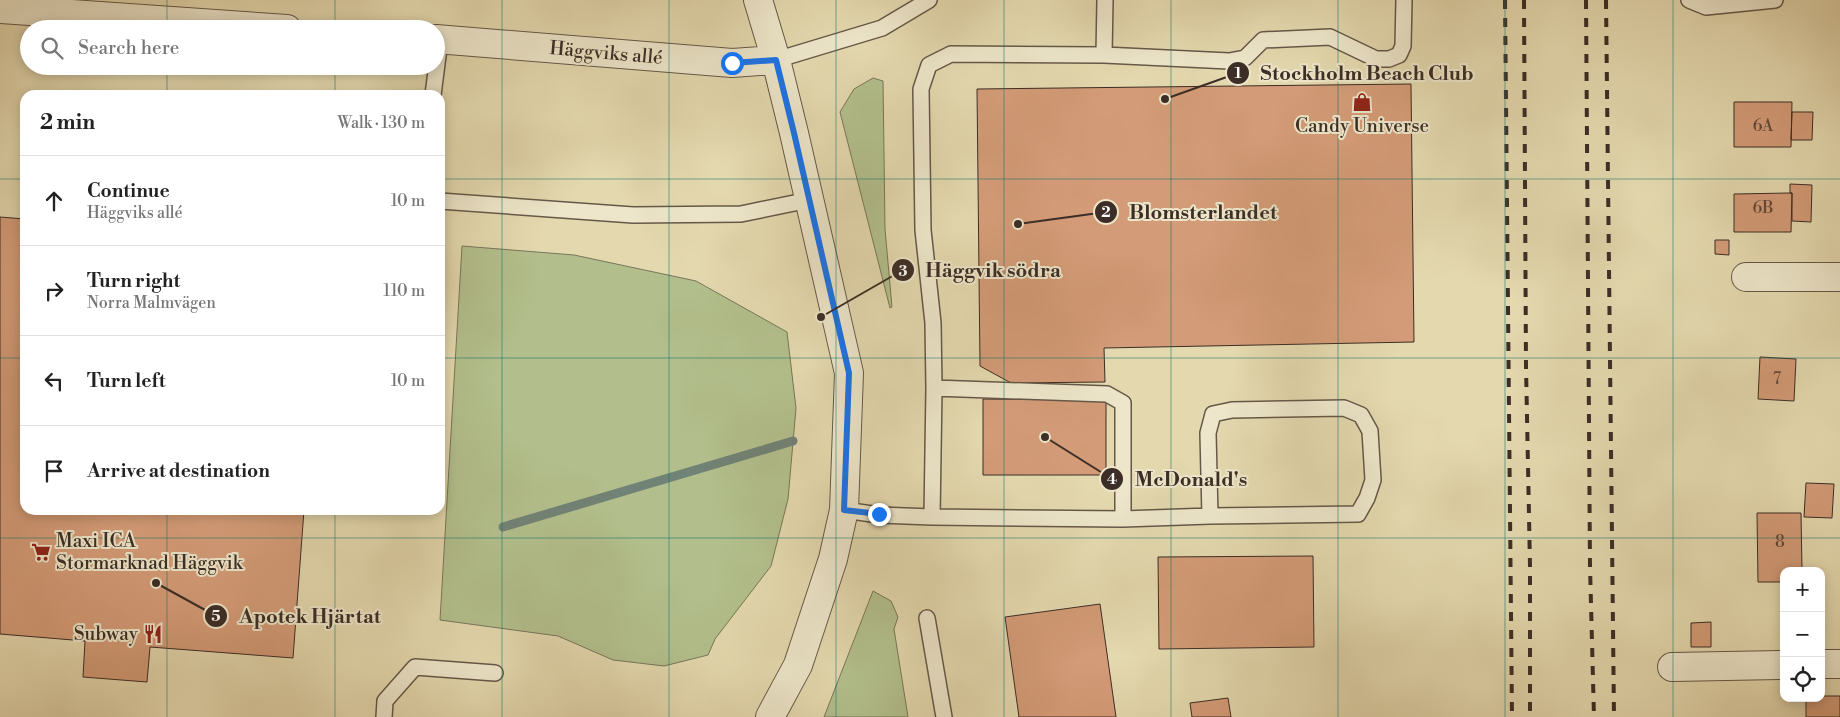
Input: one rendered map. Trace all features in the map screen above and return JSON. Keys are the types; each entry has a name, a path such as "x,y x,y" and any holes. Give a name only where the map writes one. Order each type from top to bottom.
{"street":[{"path":"758,0 776,60 849,373 844,510 834,559 798,665 770,717"},
{"path":"0,9 158,20"},
{"name":"Häggviks allé","path":"445,41 732,63 776,60"},
{"path":"1746,276 1840,276"},
{"path":"1825,664 1840,664"},
{"path":"1672,667 1780,665"}],"lane":[{"path":"776,60 882,28 929,0"},
{"path":"1104,55 1105,0"},
{"path":"932,517 933,323 923,230 921,89 929,65 951,54 1104,55 1229,61 1245,58 1263,40 1330,37 1376,59 1389,59 1399,55 1403,46 1404,0"},
{"path":"1689,0 1706,7 1775,0"},
{"path":"434,90 435,75"},
{"path":"445,201 633,215 741,214 809,200"},
{"path":"934,388 1107,394 1123,403 1123,520"},
{"path":"844,510 932,517 1123,520 1210,516 1358,514 1367,498 1373,480 1370,431 1361,415 1344,408 1232,410 1213,414 1208,433 1210,516"},
{"path":"927,618 944,717"},
{"path":"384,717 384,702 414,667 495,672"}],"green space":[{"path":"873,78 883,81 885,229 892,307 890,308 840,112 854,89"},
{"path":"462,246 574,255 696,281 787,332 796,408 788,499 771,566 715,639 708,655 664,666 613,660 558,636 440,620"},
{"path":"873,591 891,601 898,617 894,629 908,717 824,717"}],"building":[{"path":"1411,84 1414,342 1104,348 1105,382 1011,383 980,366 977,89"},
{"path":"1734,102 1792,102 1791,147 1734,147"},
{"path":"1792,112 1813,112 1812,140 1791,140"},
{"path":"1790,184 1812,185 1811,222 1792,221 1792,193 1790,193"},
{"path":"1792,193 1791,232 1734,232 1734,194"},
{"path":"0,217 20,219 20,515 304,515 293,658 150,647 147,682 83,677 85,641 0,634"},
{"path":"1715,240 1729,240 1729,255 1715,254"},
{"path":"1760,357 1796,359 1794,401 1758,399"},
{"path":"983,399 1106,400 1106,475 983,475"},
{"path":"1806,483 1834,484 1832,518 1804,517"},
{"path":"1757,513 1801,513 1802,567 1780,567 1780,582 1758,582"},
{"path":"1313,556 1314,647 1159,649 1158,557"},
{"path":"1100,604 1116,717 1019,717 1005,617"},
{"path":"1711,622 1711,647 1691,647 1691,623"},
{"path":"1825,696 1840,696 1840,717 1806,717 1806,702 1825,702"},
{"path":"1228,698 1231,717 1192,717 1190,703"}],"waterway":[{"path":"503,527 793,441"}],"railway":[{"path":"1505,0 1512,717"},
{"path":"1524,0 1530,717"},
{"path":"1586,0 1590,566 1594,717"},
{"path":"1606,0 1614,717"}],"place":[{"name":"Stockholm Beach Club","path":"1165,99"},
{"name":"Candy Universe","path":"1362,102"},
{"name":"Blomsterlandet","path":"1018,224"},
{"name":"Häggvik södra","path":"821,317"},
{"name":"McDonald's","path":"1045,437"},
{"name":"Maxi ICA Stormarknad Häggvik","path":"41,552"},
{"name":"Apotek Hjärtat","path":"156,583"},
{"name":"Subway","path":"153,634"}],"route":[{"path":"732,63 776,60 849,373 844,510 879,514"}]}
